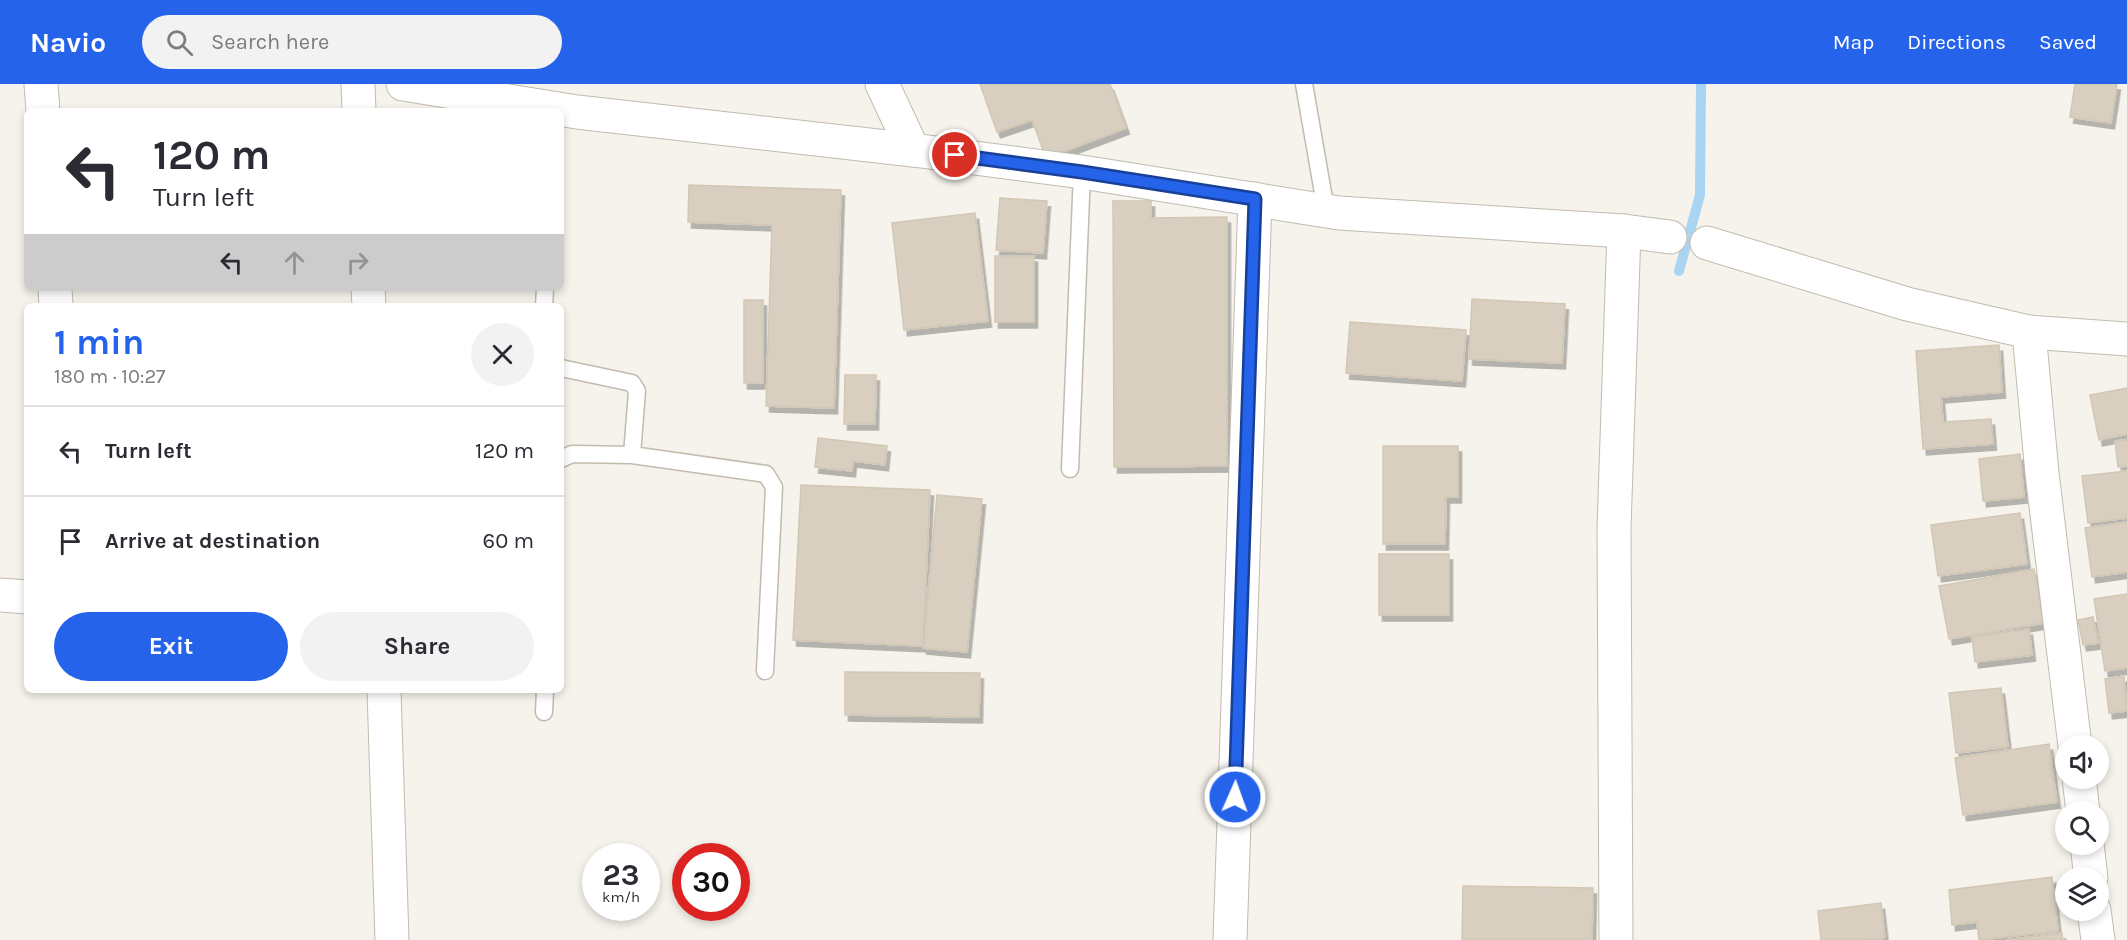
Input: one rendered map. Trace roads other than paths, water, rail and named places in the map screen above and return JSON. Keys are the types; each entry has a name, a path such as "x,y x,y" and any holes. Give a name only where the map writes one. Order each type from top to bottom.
{"street":[{"path":"41,84 43,108"},
{"path":"358,84 359,108"},
{"path":"403,84 544,108"},
{"path":"882,84 913,150"},
{"path":"564,111 913,150 1082,172 1339,213 1624,231 1670,237 1707,243 1907,304 2029,332 2127,339"},
{"path":"1230,940 1255,199"},
{"path":"1616,940 1614,528 1624,231"},
{"path":"2029,332 2042,473 2074,735"},
{"path":"0,595 24,597"},
{"path":"384,693 393,940"},
{"path":"2095,921 2098,940"}],"lane":[{"path":"1304,84 1326,210"},
{"path":"1070,469 1082,172"},
{"path":"564,369 632,383 637,391 632,455"},
{"path":"564,458 572,454 632,455 766,474 774,487 765,671"},
{"path":"544,712 545,693"}],"waterway":[{"path":"1679,271 1700,195 1701,84"}]}
